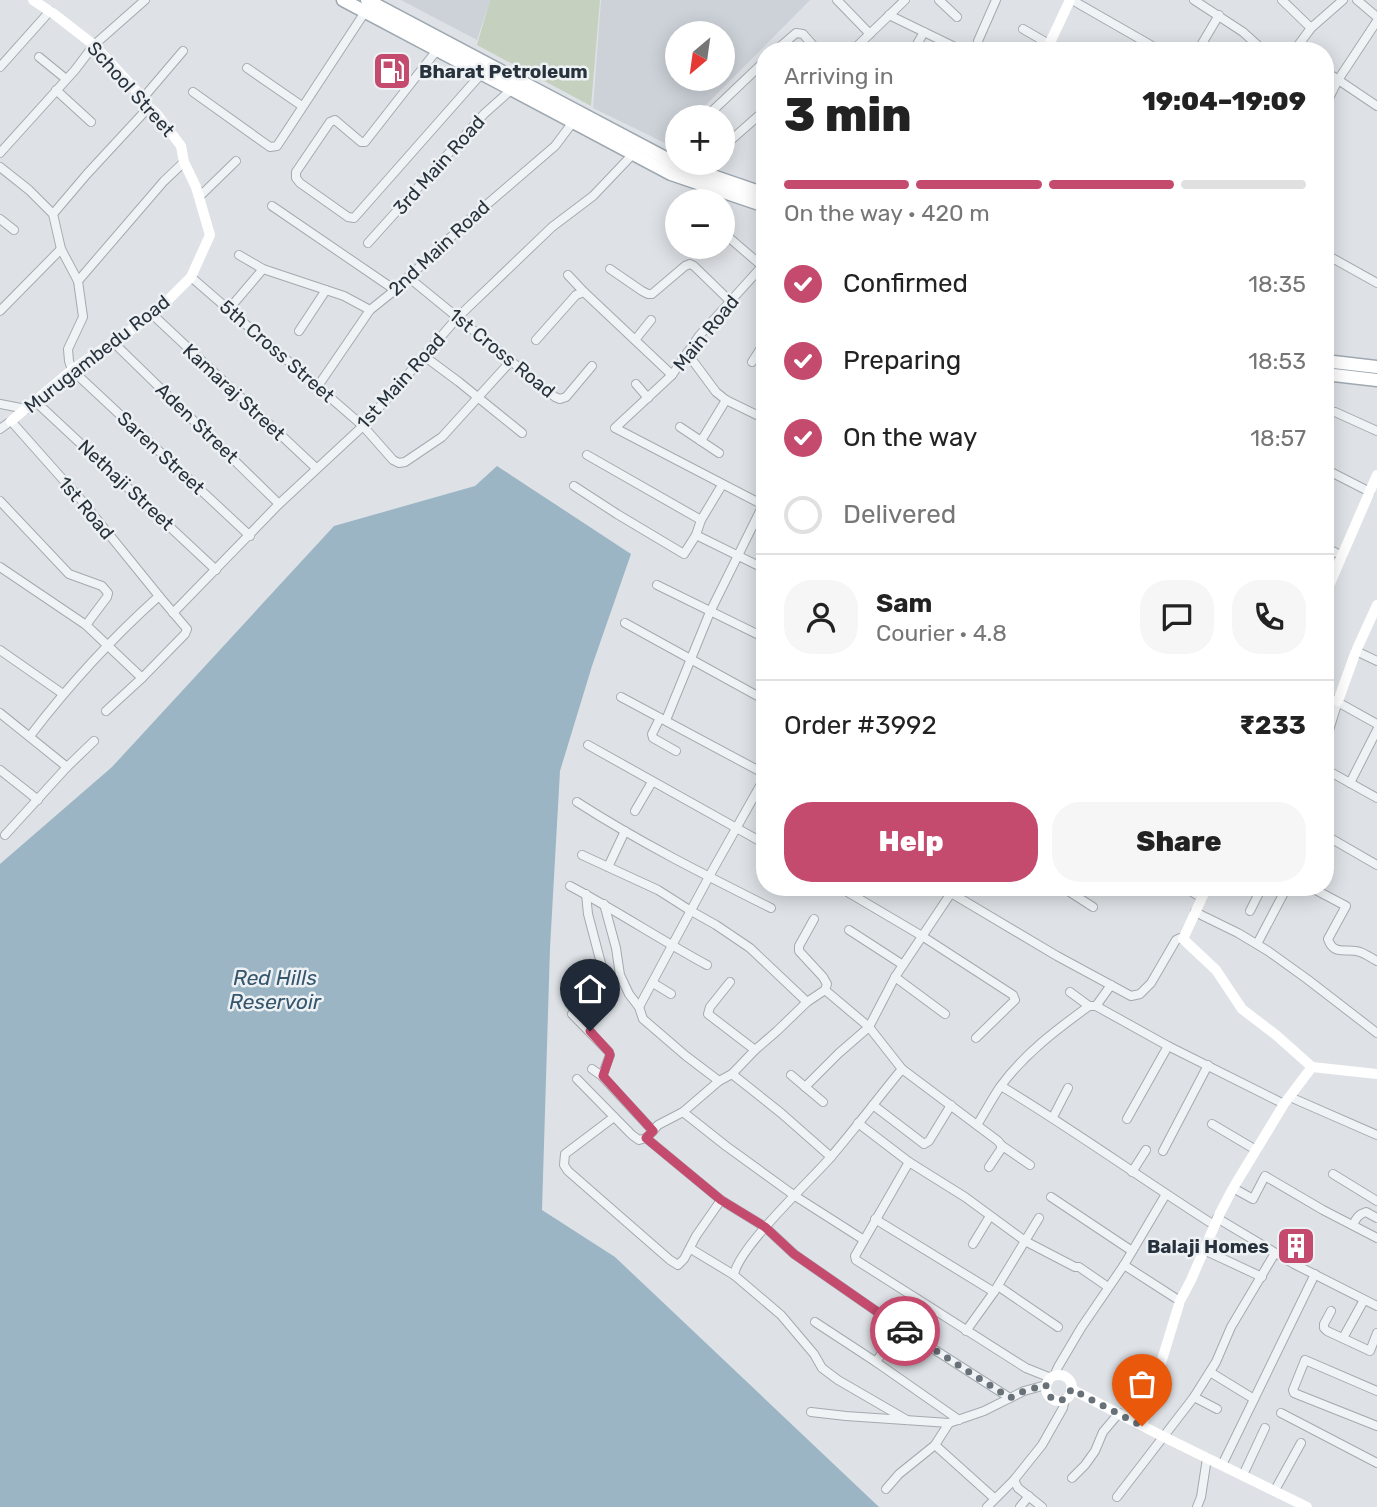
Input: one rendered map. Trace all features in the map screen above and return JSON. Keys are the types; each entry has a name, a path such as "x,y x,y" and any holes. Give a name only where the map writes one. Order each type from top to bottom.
{"main road":[{"path":"343,0 366,6 665,164"},
{"path":"366,6 482,74 633,154 665,165"},
{"path":"674,175 756,202"},
{"path":"720,175 756,190"},
{"path":"1334,362 1377,367"},
{"path":"1334,375 1377,380"}],"street":[{"name":"School Street","path":"33,0 94,45 156,113 181,146 184,162 196,187 210,235 191,277"},
{"path":"0,153 94,45 145,0"},
{"path":"837,0 870,34"},
{"path":"939,0 957,17"},
{"path":"978,41 996,0"},
{"path":"1050,42 1071,0 1145,42"},
{"path":"1194,0 1219,15 1254,42"},
{"path":"1282,0 1311,28"},
{"path":"1301,42 1311,28 1343,0"},
{"path":"1334,88 1377,19 1357,0"},
{"path":"862,42 902,1"},
{"path":"194,92 274,148 366,6"},
{"path":"0,67 50,11"},
{"path":"889,15 945,42"},
{"path":"1203,42 1219,15"},
{"path":"1023,29 1041,42"},
{"path":"918,42 924,32"},
{"path":"786,42 796,33 803,34 810,42"},
{"path":"437,50 365,142 361,142 335,120 330,122 296,172 300,183 348,217 354,218 482,74"},
{"path":"53,214 146,103 183,51"},
{"path":"39,57 66,79"},
{"path":"247,68 302,106"},
{"path":"719,105 756,70"},
{"path":"1334,77 1377,106"},
{"name":"3rd Main Road","path":"368,243 484,114 512,89"},
{"path":"56,90 91,122"},
{"path":"735,137 756,118"},
{"name":"2nd Main Road","path":"318,386 370,310 555,146 573,122"},
{"name":"1st Main Road","path":"173,613 279,503 363,426 458,317 544,235 593,196 633,154"},
{"path":"199,197 236,161"},
{"path":"78,281 164,181 184,162"},
{"path":"0,167 53,214 61,250 78,281 83,317 68,349 72,370"},
{"path":"272,206 395,290"},
{"path":"0,219 13,230"},
{"path":"735,242 756,259"},
{"path":"0,311 61,250"},
{"path":"239,255 262,269 344,296 370,310"},
{"path":"1334,259 1377,283"},
{"path":"610,269 642,291 652,294 690,264 730,302"},
{"path":"229,309 262,269"},
{"name":"Main Road","path":"722,485 615,428 672,375 699,337 756,272"},
{"path":"568,275 672,375"},
{"name":"5th Cross Street","path":"191,277 363,426 398,463 405,462 442,437 510,362"},
{"name":"Murugambedu Road","path":"0,429 72,370 153,315 191,277"},
{"name":"1st Cross Road","path":"408,277 555,397 566,397 592,366"},
{"path":"299,331 326,290"},
{"path":"536,340 576,295 584,292"},
{"name":"Kamaraj Street","path":"153,315 316,468"},
{"path":"635,340 651,320"},
{"name":"Aden Street","path":"114,343 279,503"},
{"path":"687,353 716,392 756,415"},
{"path":"424,356 522,433"},
{"path":"752,362 756,356"},
{"name":"Saren Street","path":"72,370 250,536"},
{"path":"636,384 648,397"},
{"path":"701,441 726,400"},
{"name":"Nethaji Street","path":"36,401 216,570"},
{"path":"0,404 26,409"},
{"path":"1335,412 1377,431"},
{"name":"1st Road","path":"12,421 82,501 173,613"},
{"path":"680,426 719,453"},
{"path":"587,454 701,520"},
{"path":"1334,474 1370,492"},
{"path":"1334,575 1377,475"},
{"path":"574,486 684,554 722,485 756,500"},
{"path":"0,501 69,574 107,590 107,597 86,625"},
{"path":"676,751 653,738 652,734 663,719 710,612 756,521"},
{"path":"696,535 756,564"},
{"path":"1334,552 1342,556"},
{"path":"0,567 86,625 142,678"},
{"path":"657,585 756,634"},
{"path":"30,736 63,694 108,645 159,596"},
{"path":"1334,714 1356,651 1374,622 1377,604"},
{"path":"106,711 187,632 173,613"},
{"path":"625,623 756,695"},
{"path":"0,650 63,694"},
{"path":"1356,651 1377,661"},
{"path":"621,697 756,771"},
{"path":"1334,699 1377,724"},
{"path":"0,713 67,767"},
{"path":"1350,783 1377,730"},
{"path":"2,834 94,741"},
{"path":"588,745 756,839"},
{"path":"0,771 38,800"},
{"path":"1334,774 1377,798"},
{"path":"635,811 652,782"},
{"path":"639,1007 756,792"},
{"path":"577,802 709,877 771,908"},
{"path":"608,867 625,831"},
{"path":"1334,840 1377,865"},
{"path":"582,855 658,890 716,925 750,948 807,1002"},
{"path":"570,886 707,965"},
{"path":"586,894 588,914 602,968 601,973 591,981"},
{"path":"854,896 1013,995 1013,1002 976,1038"},
{"path":"805,1087 869,1027 895,976 949,896"},
{"path":"962,896 1057,956 1131,996 1140,994 1151,983 1177,940 1182,939"},
{"path":"1076,896 1093,907"},
{"path":"1182,939 1203,896"},
{"path":"1250,911 1258,896"},
{"path":"1257,944 1282,896"},
{"path":"1327,896 1346,906 1328,939 1329,944 1340,951 1361,952 1377,961"},
{"path":"604,904 620,975 643,1019 719,1081"},
{"path":"1195,912 1257,944 1377,1033"},
{"path":"578,1079 632,1135 639,1140 646,1138 658,1125 683,1112 719,1081 732,1074 807,1002 825,989 827,984 823,977 798,949 814,919"},
{"path":"849,930 903,965"},
{"path":"1182,939 1216,971 1242,1009 1312,1067 1377,1074"},
{"path":"895,976 945,1014"},
{"path":"730,982 710,1007 708,1014 755,1050"},
{"path":"653,983 671,994"},
{"path":"977,1125 1001,1086 1028,1055 1042,1041 1093,1006 1111,985"},
{"path":"825,989 869,1027 902,1069 1030,1165"},
{"path":"1070,992 1208,1065 1287,1100 1377,1135"},
{"path":"572,1014 609,1052 603,1076"},
{"path":"1127,1119 1168,1046"},
{"path":"1163,1151 1208,1065"},
{"path":"1142,1426 1180,1301 1216,1222 1256,1150 1287,1100 1312,1067"},
{"path":"592,1069 603,1076 653,1131"},
{"path":"734,1275 735,1266 765,1227 831,1157 902,1069"},
{"path":"732,1074 831,1157"},
{"path":"792,1075 823,1102"},
{"path":"1001,1086 1052,1117 1166,1195 1377,1306"},
{"path":"1052,1117 1068,1088"},
{"path":"873,1105 924,1144 929,1141 951,1105"},
{"path":"683,1112 795,1196 864,1240"},
{"path":"614,1116 565,1154 564,1165 670,1260 678,1265 684,1259 721,1200"},
{"path":"858,1123 909,1162 965,1197 1025,1241 1079,1267 1108,1287"},
{"path":"1212,1124 1256,1150"},
{"path":"646,1138 721,1200 765,1227 794,1254 899,1327 1010,1398"},
{"path":"989,1167 1001,1145"},
{"path":"1132,1172 1146,1150"},
{"path":"909,1162 855,1256 857,1262 1026,1368 1050,1380"},
{"path":"1333,1174 1377,1201"},
{"path":"1233,1188 1253,1199 1265,1176 1377,1238"},
{"path":"1065,1399 1052,1399 1047,1393 1050,1380 1166,1195"},
{"path":"1051,1197 1132,1251"},
{"path":"1353,1225 1361,1213 1366,1212 1377,1218"},
{"path":"973,1244 990,1216"},
{"path":"966,1331 996,1289 1039,1218"},
{"path":"875,1219 1058,1327"},
{"path":"691,1249 734,1275 781,1315 814,1354 822,1368 906,1420"},
{"path":"1204,1250 1262,1277"},
{"path":"1116,1497 1194,1397 1275,1253"},
{"path":"1124,1265 1180,1301"},
{"path":"1222,1465 1315,1274"},
{"path":"876,1362 916,1299"},
{"path":"1343,1338 1364,1300"},
{"path":"1331,1311 1324,1328 1343,1338 1370,1350 1377,1334"},
{"path":"815,1322 876,1362 954,1421"},
{"path":"1377,1391 1305,1360 1293,1390 1314,1402 1377,1426"},
{"path":"1210,1372 1254,1399"},
{"path":"811,1412 954,1421 984,1411 1050,1380 1062,1376 1066,1378 1071,1389 1042,1445 1014,1480 987,1507"},
{"path":"1071,1389 1307,1507"},
{"path":"1194,1397 1217,1409"},
{"path":"1072,1478 1086,1465 1103,1432 1118,1413"},
{"path":"1281,1413 1377,1463"},
{"path":"886,1489 899,1474 935,1444 954,1421"},
{"path":"1243,1475 1265,1428"},
{"path":"1275,1490 1301,1443"},
{"path":"935,1444 994,1498"},
{"path":"1197,1507 1207,1458"},
{"path":"1014,1480 1018,1488 1042,1507"},
{"path":"1020,1507 1029,1496"}],"shaded area":[{"path":"401,0 490,0 477,40"},
{"path":"601,0 810,0 768,42 756,42 756,54 735,76 735,21 665,21 665,91 720,91 706,105 665,105 665,143 593,108"}],"green space":[{"path":"490,0 600,0 591,106 477,45"}],"water":[{"name":"Red Hills Reservoir","path":"497,466 631,554 592,666 560,771 550,948 542,1210 615,1257 879,1507 0,1507 0,864 112,767 334,526 475,486"}],"way so far":[{"path":"905,1331 1010,1398 1046,1385 1049,1396 1060,1400 1068,1396 1071,1389 1142,1426"}],"place":[{"name":"Bharat Petroleum","path":"392,71"},
{"name":"Balaji Homes","path":"1296,1246"}],"route":[{"path":"590,1031 607,1048 610,1055 603,1076 653,1131 646,1138 721,1200 765,1227 794,1254 905,1331"}]}
